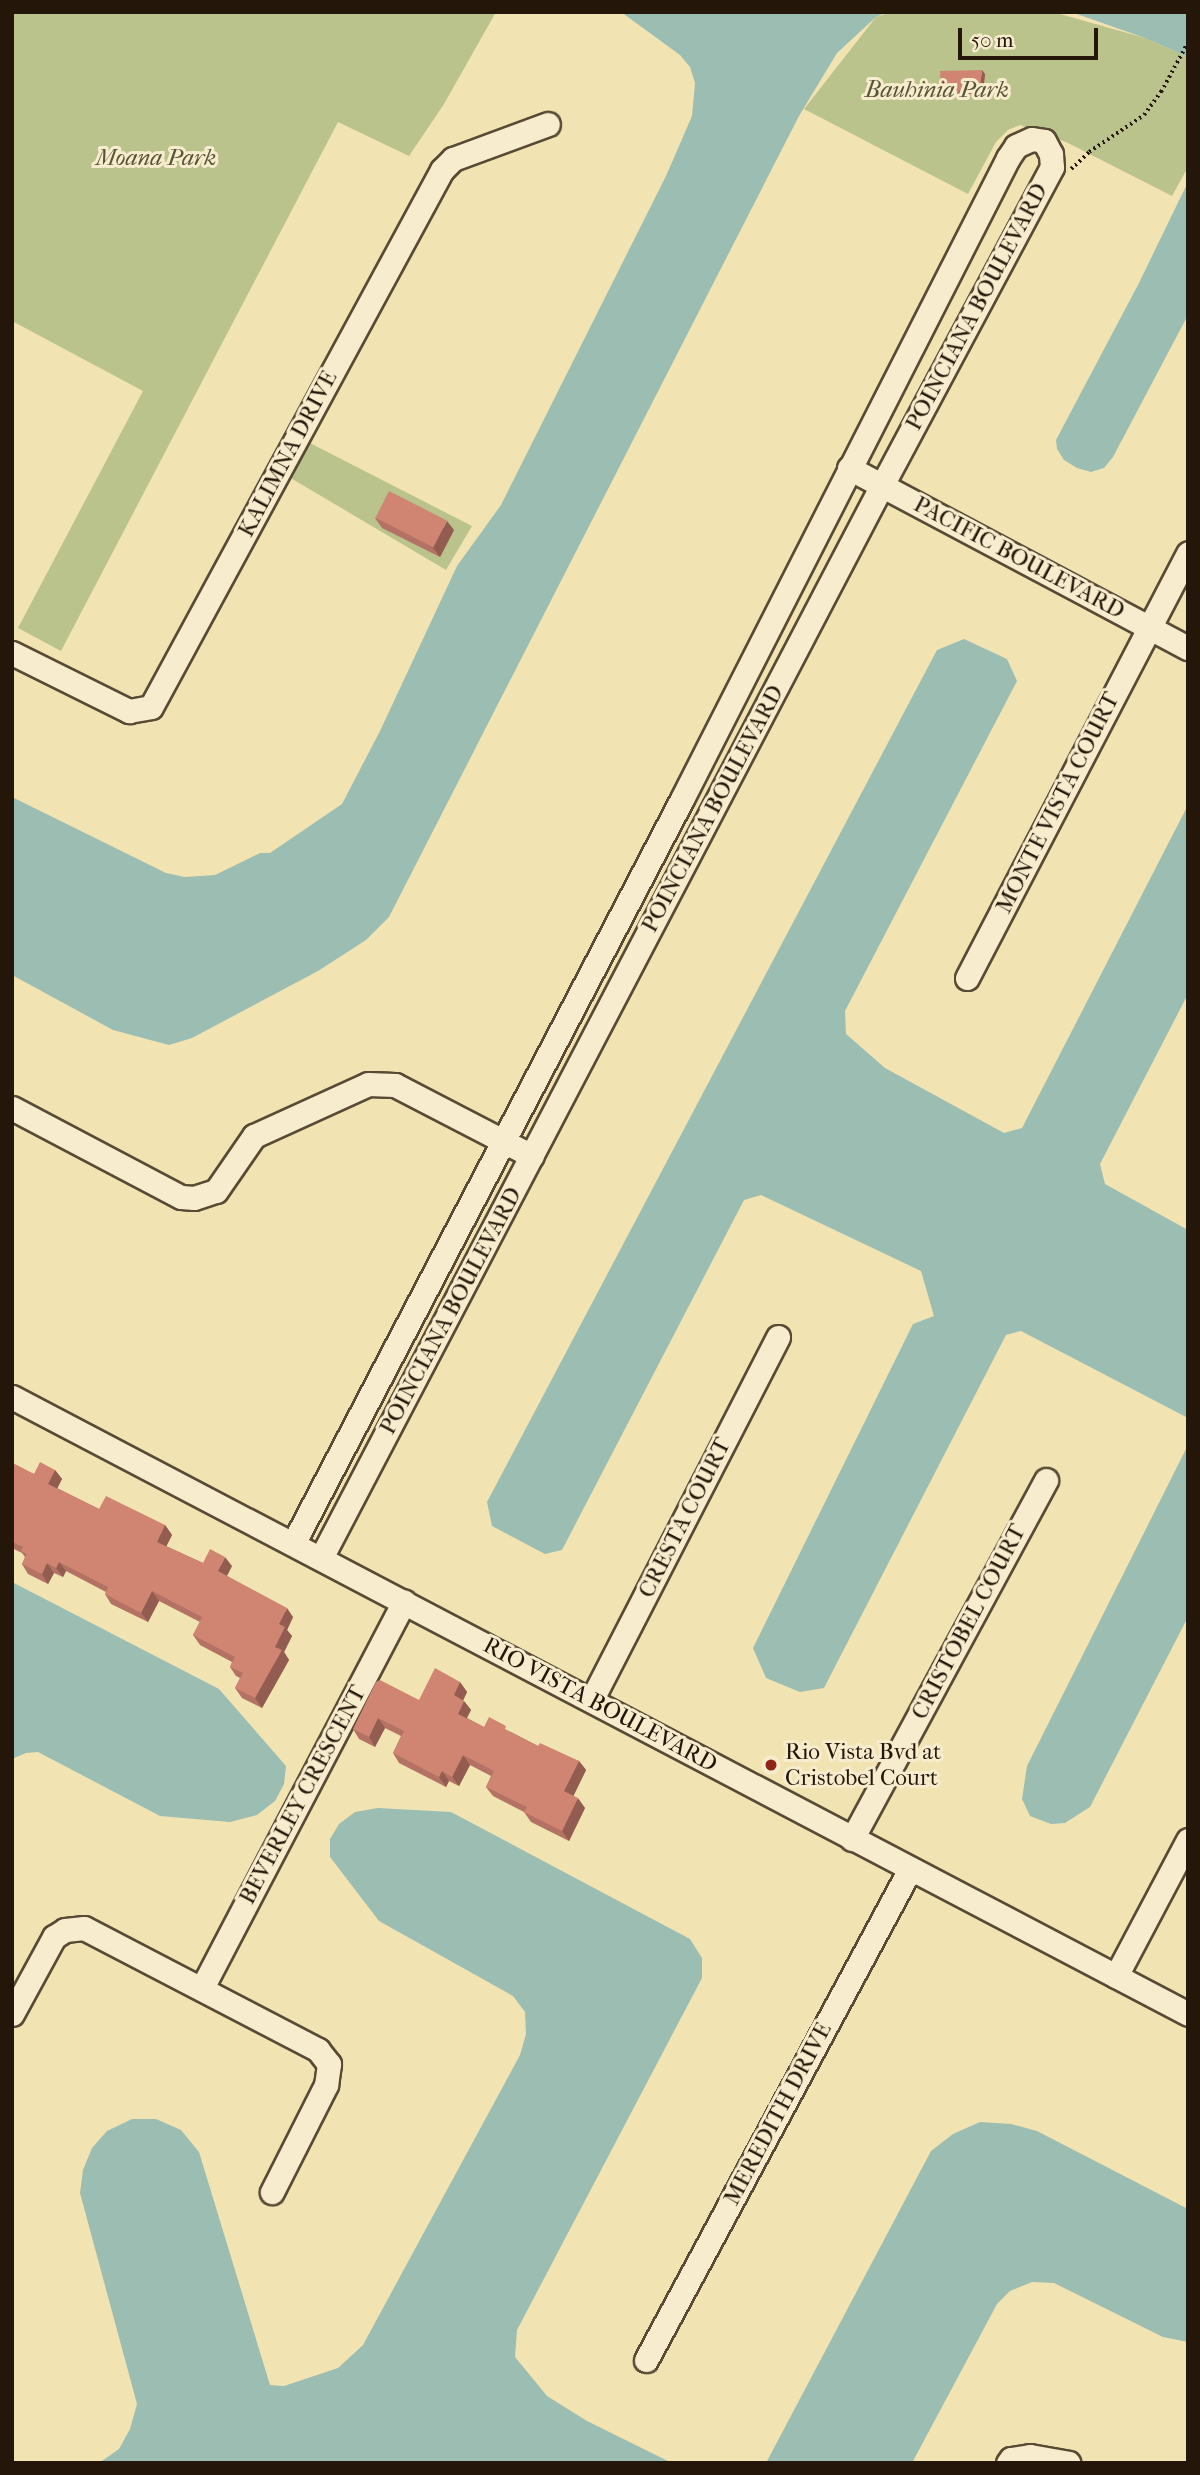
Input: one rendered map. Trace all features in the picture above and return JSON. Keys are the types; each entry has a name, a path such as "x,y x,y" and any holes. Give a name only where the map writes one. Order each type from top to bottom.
{"street":[{"name":"KALIMNA DRIVE","path":"12,653 129,711 151,707 442,170 453,159 548,124"},
{"name":"POINCIANA BOULEVARD","path":"293,1544 502,1139 682,799 1008,158 1016,146 1032,139 1044,141 1051,154 1052,167 882,485 321,1558"},
{"name":"PACIFIC BOULEVARD","path":"849,468 1188,648"},
{"name":"MONTE VISTA COURT","path":"967,978 1188,554"},
{"path":"682,799 710,814"},
{"path":"12,1108 181,1197 194,1198 216,1191 254,1136 368,1084 395,1085 532,1156"},
{"name":"CRESTA COURT","path":"592,1699 778,1337"},
{"name":"RIO VISTA BOULEVARD","path":"12,1397 1188,2014"},
{"name":"CRISTOBEL COURT","path":"852,1839 1046,1480"},
{"name":"BEVERLEY CRESCENT","path":"202,1988 404,1602"},
{"path":"1116,1976 1188,1840"},
{"name":"MEREDITH DRIVE","path":"646,2360 911,1869"},
{"path":"12,2014 54,1937 74,1927 96,1933 318,2050 329,2064 326,2085 272,2192"},
{"path":"1009,2463 1011,2459 1030,2456 1068,2463"}],"path":[{"path":"1052,167 1069,172 1089,152 1144,115 1188,42"}],"green space":[{"name":"Moana Park","path":"12,12 496,12 444,104 409,156 338,122 61,651 18,628 143,391 12,321"},
{"name":"Bauhinia Park","path":"891,12 1053,12 1145,38 1188,57 1188,167 1172,196 1066,142 1020,125 1008,130 996,142 968,194 804,109 876,17"},
{"path":"308,442 472,526 446,570 289,477"}],"water":[{"path":"621,12 887,12 876,17 837,53 799,116 389,917 366,940 318,971 192,1038 169,1045 113,1030 12,975 12,797 166,873 185,877 215,875 260,853 270,853 342,804 380,731 457,566 501,505 666,176 692,116 695,83 690,67 680,55"},
{"path":"1071,12 1188,12 1188,57 1145,38"},
{"path":"1188,182 1188,315 1113,457 1104,468 1091,472 1077,468 1064,460 1057,449 1056,440 1139,283"},
{"path":"964,639 1007,659 1017,681 845,1011 846,1034 885,1068 1004,1133 1022,1128 1188,805 1188,994 1100,1164 1105,1184 1188,1230 1188,1418 1021,1331 1006,1335 824,1688 800,1692 766,1678 753,1648 913,1324 934,1316 921,1271 761,1195 744,1200 562,1550 545,1554 492,1526 487,1502 937,650"},
{"path":"1188,1445 1188,1617 1090,1807 1065,1823 1051,1824 1030,1816 1022,1799 1027,1766"},
{"path":"12,1582 219,1689 286,1766 284,1784 275,1801 257,1815 230,1822 160,1816 38,1752 26,1753 12,1759"},
{"path":"378,1808 451,1812 690,1939 702,1958 702,1978 517,2330 515,2357 547,2396 587,2421 672,2463 99,2463 119,2449 130,2429 137,2404 80,2193 83,2170 92,2148 107,2131 132,2119 156,2119 181,2130 199,2152 270,2385 284,2386 338,2368 363,2345 520,2055 526,2034 525,2012 513,1996 379,1921 330,1857 330,1839 339,1824 355,1812"},
{"path":"980,2122 1011,2124 1037,2131 1188,2209 1188,2342 1163,2337 1054,2283 1032,2282 1010,2291 997,2304 912,2463 766,2463 931,2151 953,2134"}],"building":[{"path":"982,70 980,89 941,89 940,71"},
{"path":"389,491 447,521 433,547 375,518"},
{"path":"40,1462 55,1470 48,1484 99,1509 106,1496 165,1525 157,1542 203,1563 210,1549 225,1557 218,1571 287,1608 279,1624 285,1627 275,1647 282,1650 255,1698 235,1688 243,1673 230,1667 235,1657 193,1635 202,1617 152,1591 141,1613 105,1594 108,1587 59,1562 56,1568 47,1563 42,1574 22,1564 27,1554 21,1551 23,1547 12,1542 12,1465 13,1463 34,1474"},
{"path":"435,1668 460,1682 454,1695 464,1701 458,1714 484,1727 489,1717 506,1726 505,1729 538,1746 540,1743 579,1761 564,1791 578,1798 562,1831 524,1812 527,1807 486,1787 494,1771 463,1755 452,1777 442,1771 439,1777 393,1753 404,1731 378,1718 369,1737 353,1729 376,1682 380,1680 419,1700"}],"place":[{"name":"Rio Vista Bvd at Cristobel Court","path":"771,1765"}]}
